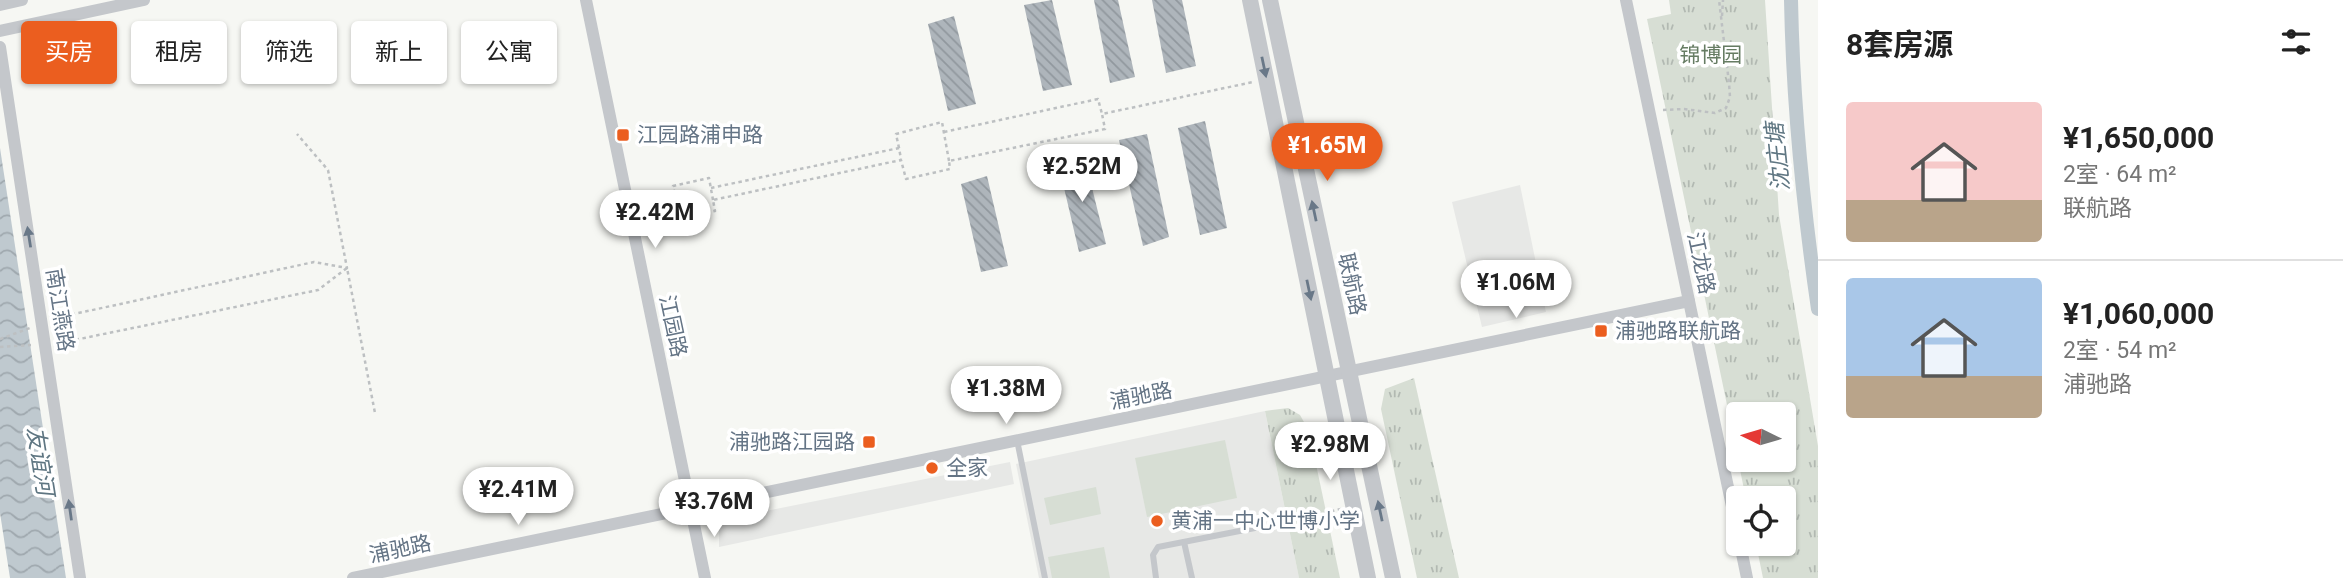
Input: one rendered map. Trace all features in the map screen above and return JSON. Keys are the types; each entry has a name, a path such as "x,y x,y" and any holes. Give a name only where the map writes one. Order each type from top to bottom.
{"street":[{"path":"0,5 22,0"},
{"path":"0,31 144,0"},
{"name":"江园路","path":"586,0 705,578"},
{"name":"联航路","path":"1250,0 1368,578"},
{"name":"联航路","path":"1270,0 1393,578"},
{"name":"江龙路","path":"1626,0 1728,486"},
{"name":"南江燕路","path":"0,47 41,346 80,578"},
{"name":"浦驰路","path":"353,578 1689,301"},
{"path":"1742,556 1747,578"}],"lane":[{"path":"1017,440 1045,578"},
{"path":"1156,578 1155,550 1280,523"},
{"path":"1184,542 1192,578"}],"path":[{"path":"1649,108 1714,113 1726,108 1730,97 1721,0"},
{"path":"1102,114 1266,79"},
{"path":"944,132 1098,99 1105,129 949,161"},
{"path":"942,122 950,169 906,178 899,148 896,134 942,122"},
{"path":"297,134 328,170 375,412"},
{"path":"711,188 899,148"},
{"path":"713,200 901,160"},
{"path":"709,178 711,188 715,211 680,218 673,186 709,178"},
{"path":"642,218 678,211"},
{"path":"0,339 38,323 314,262 347,268"},
{"path":"0,347 41,346 318,290 347,268"},
{"path":"1280,523 1354,506"}],"shaded area":[{"path":"1520,185 1546,312 1482,327 1452,202"},
{"name":"黄浦一中心世博小学","path":"1265,411 1299,578 1039,578 1016,464"},
{"path":"1010,462 1014,484 719,547 719,527 731,518"}],"green space":[{"name":"锦博园","path":"1669,0 1765,0 1779,215 1818,446 1818,578 1763,578 1758,556 1796,556 1796,486 1743,486 1740,472 1796,472 1796,402 1726,402 1647,19 1671,14"},
{"path":"1414,378 1459,578 1417,578 1381,409 1385,389"},
{"path":"1288,408 1300,415 1309,431 1340,578 1299,578 1265,411"},
{"path":"1225,440 1237,498 1147,517 1135,458"},
{"path":"1096,487 1101,514 1050,525 1044,498"},
{"path":"1104,547 1110,578 1052,578 1048,557"}],"water":[{"name":"友谊河","path":"0,148 66,578 10,578 0,513"}],"building":[{"path":"1052,0 1072,85 1043,91 1024,5"},
{"path":"1094,0 1118,0 1135,77 1110,83"},
{"path":"1152,0 1182,0 1196,66 1166,73"},
{"path":"954,16 976,104 948,111 928,24"},
{"path":"1205,121 1227,228 1200,235 1178,128"},
{"path":"1147,134 1169,237 1143,246 1119,140"},
{"path":"1084,156 1106,244 1079,252 1058,162"},
{"path":"987,176 1008,266 981,272 961,184"}],"waterway":[{"name":"沈庄塘","path":"1791,0 1800,155 1818,309"}],"place":[{"name":"江园路浦申路","path":"623,135"},
{"name":"浦驰路联航路","path":"1601,331"},
{"name":"浦驰路江园路","path":"869,442"},
{"name":"全家","path":"932,468"},
{"name":"黄浦一中心世博小学","path":"1157,521"}]}
